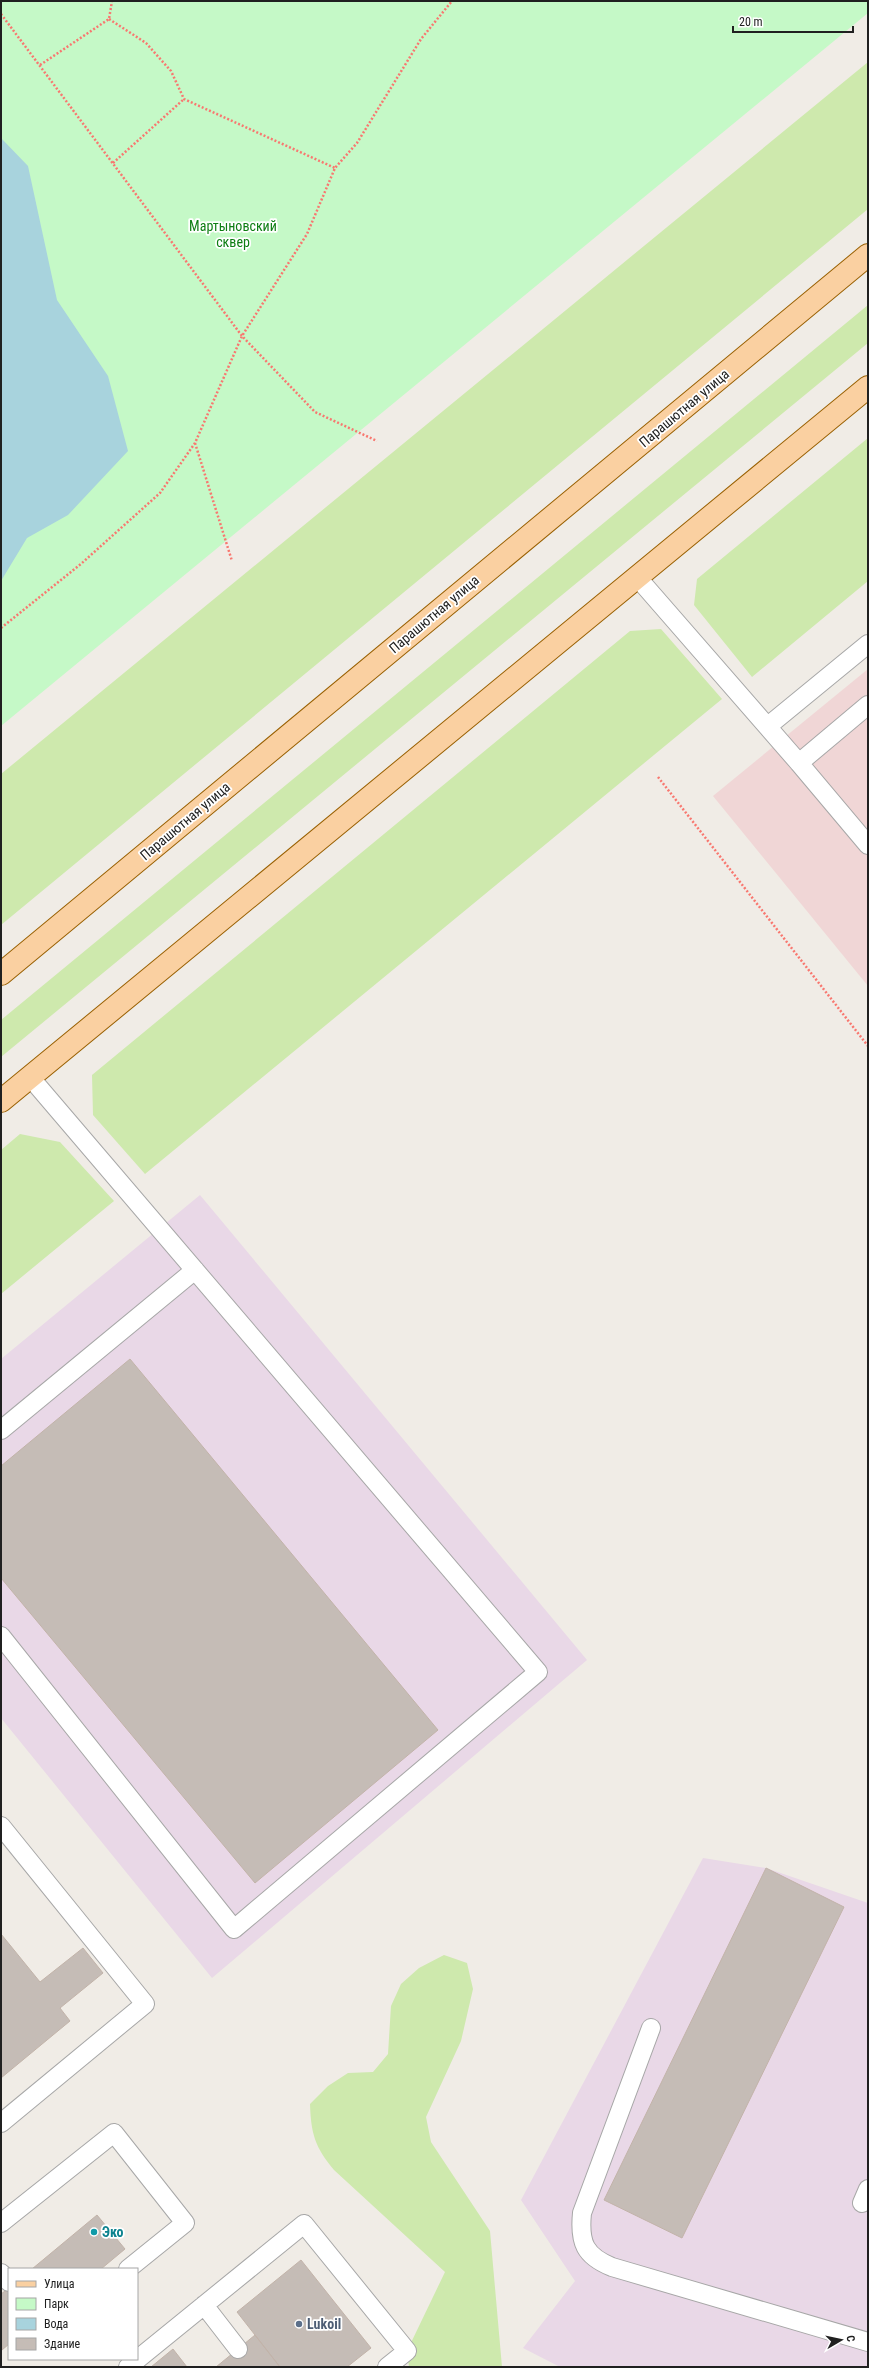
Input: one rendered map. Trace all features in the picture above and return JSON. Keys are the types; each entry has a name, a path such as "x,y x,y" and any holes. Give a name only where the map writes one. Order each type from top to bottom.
{"main road":[{"name":"Парашютная улица","path":"1,974 868,255"},
{"path":"1,1101 868,387"}],"lane":[{"path":"637,577 768,726 868,845"},
{"path":"768,726 868,644"},
{"path":"799,763 868,705"},
{"path":"1,1636 234,1929 538,1672 30,1077"},
{"path":"1,1430 195,1270"},
{"path":"1,1826 145,2004 1,2122"},
{"path":"651,2028 582,2213 580,2226 583,2242 589,2254 612,2267 868,2342"},
{"path":"1,2223 114,2133 185,2223 129,2268"},
{"path":"138,2359 304,2224 407,2352 387,2367"},
{"path":"1,2273 8,2281"},
{"path":"204,2305 238,2348"},
{"path":"128,2367 137,2360"}],"path":[{"path":"40,65 109,19 112,1"},
{"path":"1,628 82,563 160,493 195,443 242,336 307,234 335,168 357,143 420,39 452,1"},
{"path":"1,14 242,336 315,412 377,441"},
{"path":"109,19 146,43 171,71 184,99 335,168"},
{"path":"113,163 184,99"},
{"path":"195,443 232,561"},
{"path":"658,777 868,1046"}],"shaded area":[{"path":"868,669 868,986 713,796"},
{"path":"200,1195 587,1660 212,1978 1,1718 1,1359"},
{"path":"703,1858 766,1868 868,1903 868,2367 560,2367 523,2348 575,2281 521,2200"}],"green space":[{"name":"Мартыновский сквер","path":"1,1 868,1 868,13 1,726"},
{"path":"868,62 868,209 1,925 1,774"},
{"path":"868,305 868,343 1,1057 1,1020"},
{"path":"868,438 868,581 752,677 694,605 697,579"},
{"path":"661,629 722,699 145,1174 93,1115 92,1075 630,631"},
{"path":"20,1134 60,1142 114,1201 1,1294 1,1150"},
{"path":"444,1955 467,1963 473,1989 461,2041 426,2117 431,2142 490,2231 502,2367 409,2367 407,2351 445,2272 334,2170 318,2147 313,2132 310,2104 328,2086 348,2073 373,2072 388,2054 391,2006 401,1984 419,1968"}],"water":[{"path":"1,138 28,166 57,300 108,376 128,451 68,515 27,538 1,581"}],"building":[{"path":"130,1359 438,1730 255,1883 1,1578 1,1466"},
{"path":"766,1868 844,1907 682,2238 604,2200"},
{"path":"1,1934 40,1982 83,1948 103,1973 60,2008 70,2021 1,2078"},
{"name":"Эко","path":"97,2215 125,2249 102,2268 33,2268"},
{"name":"Lukoil","path":"301,2260 371,2348 347,2367 280,2367 237,2312"},
{"path":"8,2289 8,2345 2,2350 1,2294"},
{"path":"255,2335 280,2367 216,2367 238,2349"},
{"path":"173,2349 187,2367 151,2367"}],"place":[{"name":"Эко","path":"94,2232"},
{"name":"Lukoil","path":"299,2324"}]}
